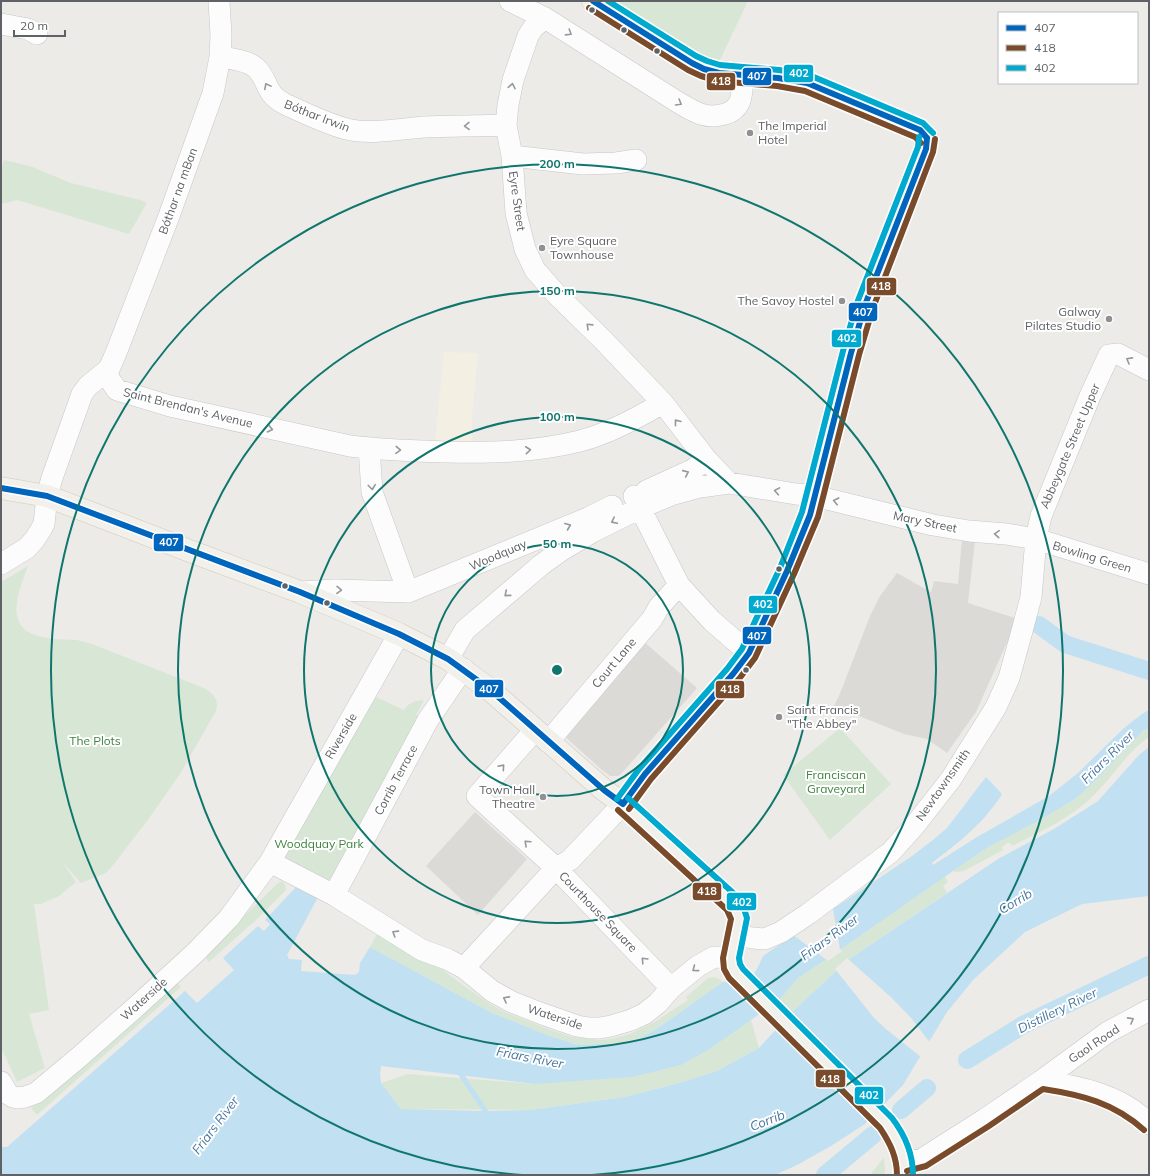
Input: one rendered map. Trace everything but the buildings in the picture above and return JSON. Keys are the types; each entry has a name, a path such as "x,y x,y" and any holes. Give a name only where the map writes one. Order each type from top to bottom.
{"main road":[{"path":"593,1 704,69 720,73 778,78 807,83 920,130 927,138 926,149 865,305 851,353 810,515 787,571 749,653 733,674 645,774 623,804"},
{"path":"1,488 48,496 300,592 399,634 456,664 488,688 604,790 623,804 734,906 739,918 735,935 733,966 886,1123 896,1137 902,1151 905,1169"}],"street":[{"name":"Bóthar na mBan","path":"105,373 116,353 174,201 213,93 220,57 221,35 219,1"},
{"path":"510,1 545,18 676,101 691,110 706,116 727,114 736,110 740,102 743,76"},
{"name":"Eyre Street","path":"545,18 533,28 528,36 512,86 506,125 512,156 516,213 525,249 535,270 557,295 604,341 662,403 706,459 730,483"},
{"path":"1,24 28,29 37,34"},
{"name":"Bóthar Irwin","path":"220,57 245,62 254,67 260,73 268,90 274,97 283,103 350,130 364,132 440,126 506,125"},
{"path":"512,156 582,164 636,160"},
{"name":"Abbeygate Street Upper","path":"1036,539 1041,516 1090,396 1109,355 1118,354 1149,370"},
{"path":"1,564 26,548 38,535 44,524 52,478 82,394 88,386 105,373"},
{"name":"Saint Brendan's Avenue","path":"105,373 117,390 170,406 350,446 428,452 481,453 530,451 580,441 633,421 662,403"},
{"path":"369,448 372,492 408,592"},
{"name":"Woodquay","path":"456,664 465,630 541,565 637,502 694,469 706,459"},
{"name":"Mary Street","path":"730,483 815,496 933,525 969,532 1006,534 1036,539"},
{"name":"Woodquay","path":"300,592 335,590 408,592 588,518 637,502 700,487 730,483"},
{"path":"637,502 679,585 712,621 749,653"},
{"name":"Bowling Green","path":"1036,539 1149,574"},
{"name":"Newtownsmith","path":"735,935 765,939 781,932 808,914 891,852 915,825 951,779 996,707 1009,678 1031,596 1036,539"},
{"name":"Court Lane","path":"556,868 477,796 542,736 652,619 659,607 679,585"},
{"name":"Riverside","path":"283,839 399,634"},
{"name":"Corrib Terrace","path":"334,895 428,720 456,679 456,664"},
{"name":"Courthouse Square","path":"623,804 570,860 556,868 671,988"},
{"name":"Waterside","path":"7,1090 18,1098 36,1093 78,1058 195,953 229,918 270,862 283,839"},
{"name":"Waterside","path":"270,862 334,895 422,950 447,959 464,968 492,992 512,1002 577,1026 589,1028 611,1026 644,1014 658,1004 671,988 698,966 714,957 733,966"},
{"path":"464,968 556,868"},
{"name":"Gaol Road","path":"905,1169 985,1119 1041,1081 1108,1032 1149,1010"},
{"path":"1041,1081 1074,1087 1110,1098 1132,1109 1149,1124"}],"shaded area":[{"path":"444,352 478,353 472,417 472,445 435,442"},
{"path":"962,539 975,540 968,603 1015,618 1013,629 976,712 947,753 927,739 904,734 834,706 870,616 880,596 897,573 931,592 934,581 958,584"},
{"path":"642,640 697,688 621,774 618,776 610,776 562,734"},
{"path":"475,812 527,859 478,915 426,866"}],"green space":[{"path":"615,1 748,1 720,60 707,57"},
{"path":"4,160 30,166 71,183 147,203 129,234 17,200 1,203 1,172"},
{"name":"The Plots","path":"28,566 17,600 16,611 18,620 24,628 33,634 47,638 77,640 92,644 204,688 211,692 215,697 217,707 180,774 150,817 106,873 81,883 63,863 76,882 59,896 41,904 34,904 49,1010 29,1014 45,1068 17,1082 1,1047 1,582"},
{"name":"Woodquay Park","path":"374,696 404,710 412,702 424,700 416,715 419,716 328,887 280,857"},
{"name":"Franciscan Graveyard","path":"840,728 891,784 830,840 783,775"},
{"path":"1149,728 1149,737 1134,750 1092,797 1074,812 1033,836 1012,846 1010,843 1007,843 1002,847 1003,850 964,871 953,871 990,846 1075,799 1092,784 1144,730"},
{"path":"945,876 948,882 943,886 947,893 848,960 792,1012 780,999 798,978"},
{"path":"281,881 285,884 286,890 256,920 209,962 203,955"},
{"path":"377,934 426,962 440,968 492,1005 505,1012 572,1037 603,1040 630,1034 656,1021 688,1000 686,997 708,978 716,978 723,982 655,1030 638,1039 624,1043 578,1045 550,1036 492,1013 370,947"},
{"path":"175,980 181,987 37,1115 31,1108"},
{"path":"751,1020 759,1048 717,1071 679,1083 625,1097 530,1110 401,1109 381,1083 408,1074 536,1084 730,1034"},
{"path":"884,1157 884,1175 870,1175"}],"water":[{"path":"1149,710 1149,728 1144,730 1092,784 1075,799 1036,822 990,846 798,978 780,999 751,1020 708,1050 681,1065 632,1077 536,1084 381,1066 381,1083 401,1109 485,1111 530,1110 625,1097 679,1083 717,1071 759,1048 792,1012 848,960 998,859 1054,829 1098,801 1139,755 1149,747 1149,896 1082,904 1025,932 973,980 947,1012 903,1085 865,1124 831,1146 797,1165 777,1174 1,1175 1,1147 7,1147 185,991 197,1003 234,970 223,958 258,926 264,931 270,924 265,920 297,886 318,897 287,955 289,959 302,960 301,971 355,975 359,972 360,963 370,947 492,1013 550,1036 578,1045 624,1043 638,1039 655,1030 723,982 754,974 763,956 912,856 933,840 947,828 986,777 1002,794 985,817 960,841 933,862 933,865 977,837 1049,796 1078,773 1124,728"}],"pier":[{"path":"833,909 840,949 842,951 828,961 793,935"},
{"path":"847,958 892,998 912,1019 931,1044 921,1059 921,1057 874,1018 835,969"}],"waterway":[{"path":"1039,625 1065,644 1149,671"},
{"name":"Distillery River","path":"967,1060 1023,1025 1149,965"},
{"path":"458,1070 488,1115"},
{"name":"Distillery River","path":"901,1110 927,1088"},
{"name":"Distillery River","path":"825,1175 873,1135"}],"transit line":[{"name":"407","path":"593,1 704,69 719,73 778,78 807,83 920,130 927,138"},
{"name":"402","path":"608,1 696,56 707,61 720,65 779,70 809,75 923,123 933,133"},
{"name":"418","path":"589,8 688,70 701,76 718,81 777,86 805,91 915,137 921,143"},
{"name":"402","path":"617,799 639,769 727,669 742,649 780,568 802,512 843,351 857,303 918,147 919,137"},
{"name":"407","path":"623,804 645,774 733,674 749,653 787,571 810,515 851,353 865,305 926,149 927,138"},
{"name":"418","path":"629,809 651,779 739,679 755,658 794,574 818,517 859,355 873,308 933,152 935,139"},
{"name":"407","path":"1,488 47,496 300,592 399,634 448,659 488,688 604,790 623,804"},
{"name":"402","path":"628,798 741,900 747,918 739,958 743,969 892,1118 901,1131 910,1152 913,1175"},
{"name":"418","path":"618,810 727,910 731,919 723,958 724,969 729,978 880,1128 892,1150 896,1162 897,1175"},
{"name":"418","path":"907,1171 926,1166 989,1126 1043,1089 1084,1097 1097,1102 1121,1113 1144,1130"}],"place":[{"name":"The Imperial Hotel","path":"750,133"},
{"name":"Eyre Square Townhouse","path":"542,248"},
{"name":"The Savoy Hostel","path":"842,301"},
{"name":"Galway Pilates Studio","path":"1109,319"},
{"name":"Saint Francis \"The Abbey\"","path":"779,717"},
{"name":"Town Hall Theatre","path":"543,797"}],"water label":[{"name":"Friars River","path":"1107,757"},
{"name":"Corrib","path":"1015,901"},
{"name":"Friars River","path":"829,937"},
{"name":"Friars River","path":"530,1057"},
{"name":"Corrib","path":"767,1120"},
{"name":"Friars River","path":"215,1125"}]}
